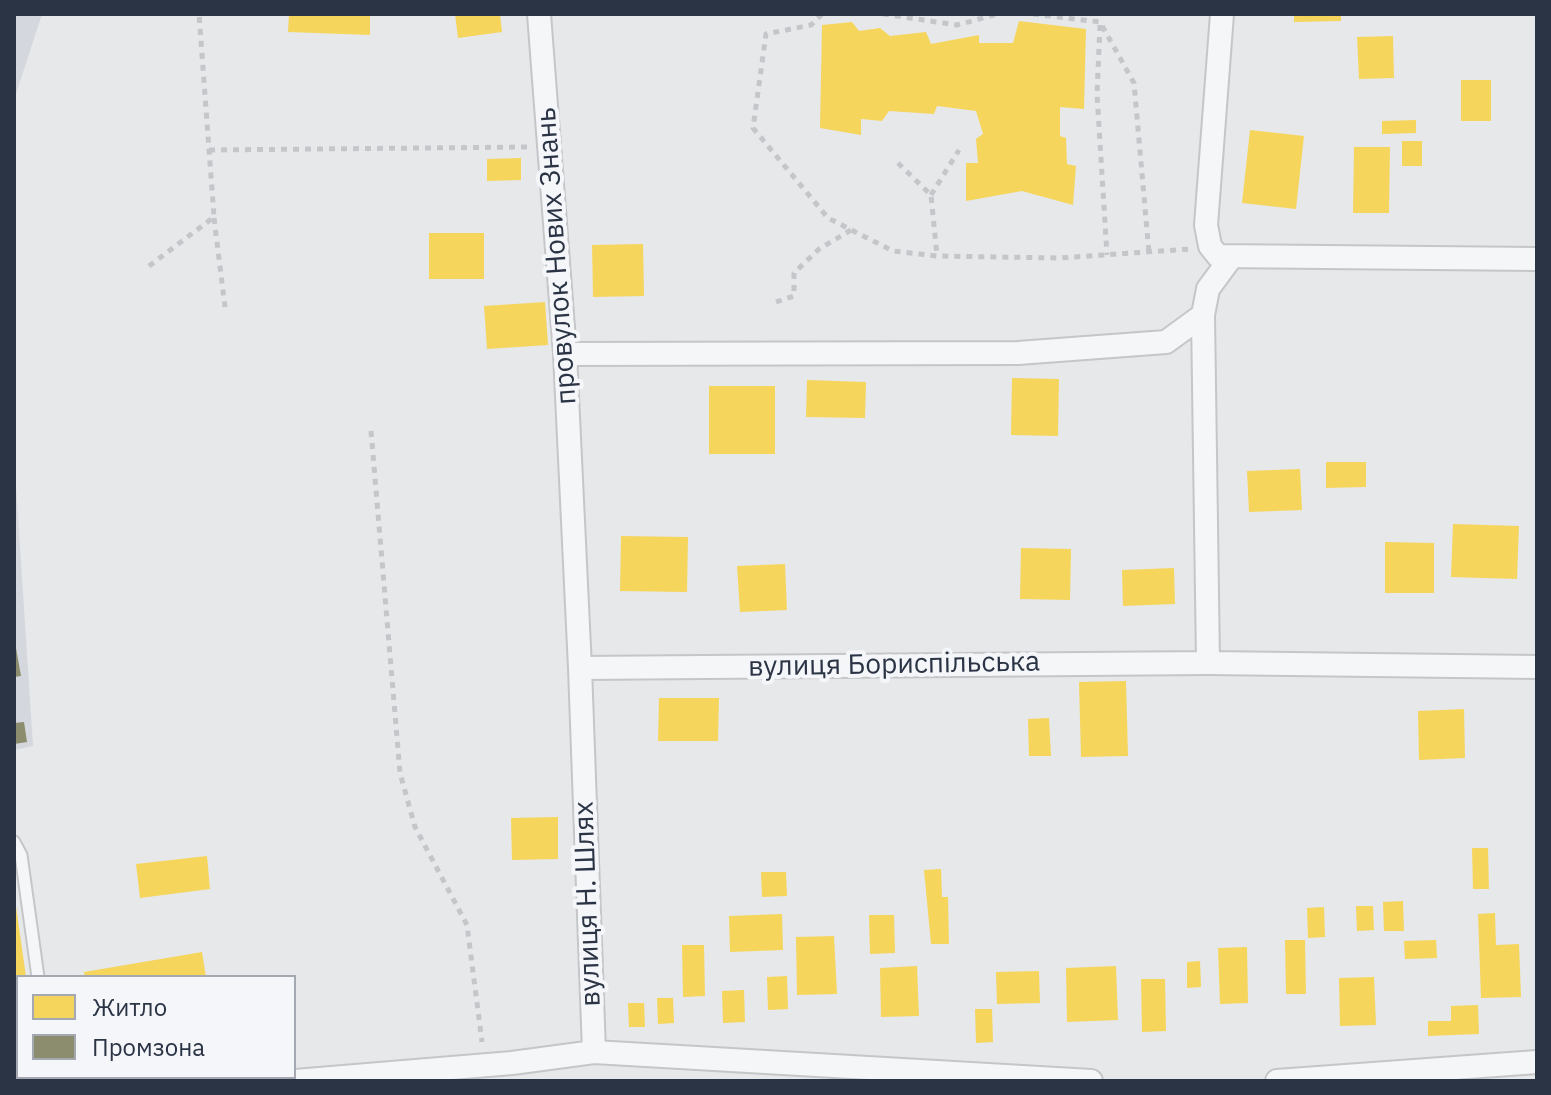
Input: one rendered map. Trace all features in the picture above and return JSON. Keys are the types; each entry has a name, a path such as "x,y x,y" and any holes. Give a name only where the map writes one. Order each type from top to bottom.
{"street":[{"name":"провулок Нових Знань","path":"539,14 565,354 580,668"},
{"path":"1222,14 1206,225 1210,246 1218,256 1230,259 1537,259"},
{"path":"1208,663 1203,315 1208,289 1230,259"},
{"path":"565,354 1018,353 1166,342 1203,315"},
{"name":"вулиця Бориспільська","path":"580,668 1208,663 1537,667"},
{"name":"вулиця Н. Шлях","path":"580,668 594,1052"},
{"path":"295,1081 485,1063 517,1072 594,1052 1091,1081"},
{"path":"1277,1081 1537,1062"}],"lane":[{"path":"14,842 21,855 38,975"}],"path":[{"path":"199,14 214,217 225,307"},
{"path":"822,14 811,25 766,34 753,128 828,218 893,251 937,256 1107,255 1210,246"},
{"path":"883,14 957,25 998,14"},
{"path":"1033,14 1100,22"},
{"path":"1100,22 1134,83 1149,253"},
{"path":"1100,22 1097,94 1107,255"},
{"path":"209,150 550,147"},
{"path":"937,256 931,195 959,150"},
{"path":"898,163 931,195"},
{"path":"149,266 214,217"},
{"path":"776,302 794,296 794,273 819,249 852,230"},
{"path":"371,431 400,773 415,827 467,925 485,1063"}],"shaded area":[{"path":"14,14 42,14 14,100"},
{"path":"14,455 33,746 14,750"}],"building: Житло":[{"path":"289,14 370,14 370,35 288,32"},
{"path":"455,14 500,14 502,32 458,38"},
{"path":"1294,14 1341,14 1341,21 1294,22"},
{"path":"1019,21 1086,29 1084,109 1060,107 1060,136 1066,138 1067,164 1076,166 1073,205 1022,191 966,201 966,163 978,163 976,139 983,134 976,111 937,106 934,114 889,111 882,121 861,119 861,135 820,128 822,25 852,22 859,31 880,28 890,36 926,32 931,44 979,35 979,43 1013,43"},
{"path":"1393,36 1394,78 1359,79 1357,37"},
{"path":"1461,80 1491,80 1491,121 1461,121"},
{"path":"1416,120 1416,133 1382,134 1382,121"},
{"path":"1250,130 1304,136 1296,209 1242,203"},
{"path":"1402,141 1422,141 1422,166 1402,166"},
{"path":"1354,147 1390,147 1389,213 1353,213"},
{"path":"521,158 521,180 487,181 487,159"},
{"path":"429,233 484,233 484,279 429,279"},
{"path":"643,244 644,296 593,297 592,245"},
{"path":"545,302 548,345 487,349 484,306"},
{"path":"1012,378 1059,379 1058,436 1011,435"},
{"path":"807,380 866,382 865,418 806,417"},
{"path":"709,386 775,386 775,454 709,454"},
{"path":"1326,462 1366,462 1366,487 1326,488"},
{"path":"1300,469 1302,510 1249,512 1247,471"},
{"path":"1453,524 1519,526 1517,579 1451,577"},
{"path":"621,536 688,537 687,592 620,591"},
{"path":"1385,542 1434,543 1434,593 1385,593"},
{"path":"1021,548 1071,549 1070,600 1020,599"},
{"path":"785,564 787,610 740,612 737,566"},
{"path":"1174,568 1175,604 1123,606 1122,570"},
{"path":"1126,681 1128,756 1081,757 1079,682"},
{"path":"659,698 719,698 718,741 658,741"},
{"path":"1464,709 1465,758 1419,760 1418,711"},
{"path":"1049,718 1051,756 1029,756 1028,719"},
{"path":"558,817 558,859 512,860 511,818"},
{"path":"1472,848 1488,848 1489,889 1473,889"},
{"path":"207,856 210,889 140,898 136,864"},
{"path":"941,869 942,897 948,897 949,944 931,944 924,870"},
{"path":"761,872 786,872 787,896 762,897"},
{"path":"14,892 26,975 16,975 14,997"},
{"path":"1403,901 1404,931 1384,931 1383,902"},
{"path":"1356,906 1373,906 1374,930 1357,931"},
{"path":"1324,907 1325,937 1308,938 1307,908"},
{"path":"1495,913 1496,945 1519,944 1521,997 1481,998 1478,914"},
{"path":"782,914 783,950 730,952 729,916"},
{"path":"869,915 894,915 895,953 870,954"},
{"path":"834,936 837,994 797,995 796,937"},
{"path":"1285,940 1305,940 1306,994 1286,994"},
{"path":"1436,940 1437,958 1405,959 1404,941"},
{"path":"682,945 704,945 705,996 683,997"},
{"path":"1247,947 1248,1003 1220,1004 1218,948"},
{"path":"202,952 206,975 85,975 84,972"},
{"path":"1200,961 1201,987 1187,988 1187,962"},
{"path":"917,966 919,1016 881,1017 880,968"},
{"path":"1116,966 1118,1020 1067,1022 1066,968"},
{"path":"1039,971 1040,1003 997,1004 996,972"},
{"path":"787,976 788,1009 768,1010 767,977"},
{"path":"1374,977 1376,1025 1340,1026 1339,978"},
{"path":"1141,979 1165,979 1166,1031 1142,1032"},
{"path":"744,990 745,1022 723,1023 722,991"},
{"path":"657,998 673,998 674,1023 658,1024"},
{"path":"628,1003 644,1003 645,1027 629,1027"},
{"path":"1478,1005 1479,1034 1428,1036 1428,1021 1451,1021 1451,1006"},
{"path":"975,1009 992,1009 993,1042 976,1043"}],"building: Промзона":[{"path":"14,637 21,676 14,677"},
{"path":"24,722 27,742 14,744 14,723"}]}
